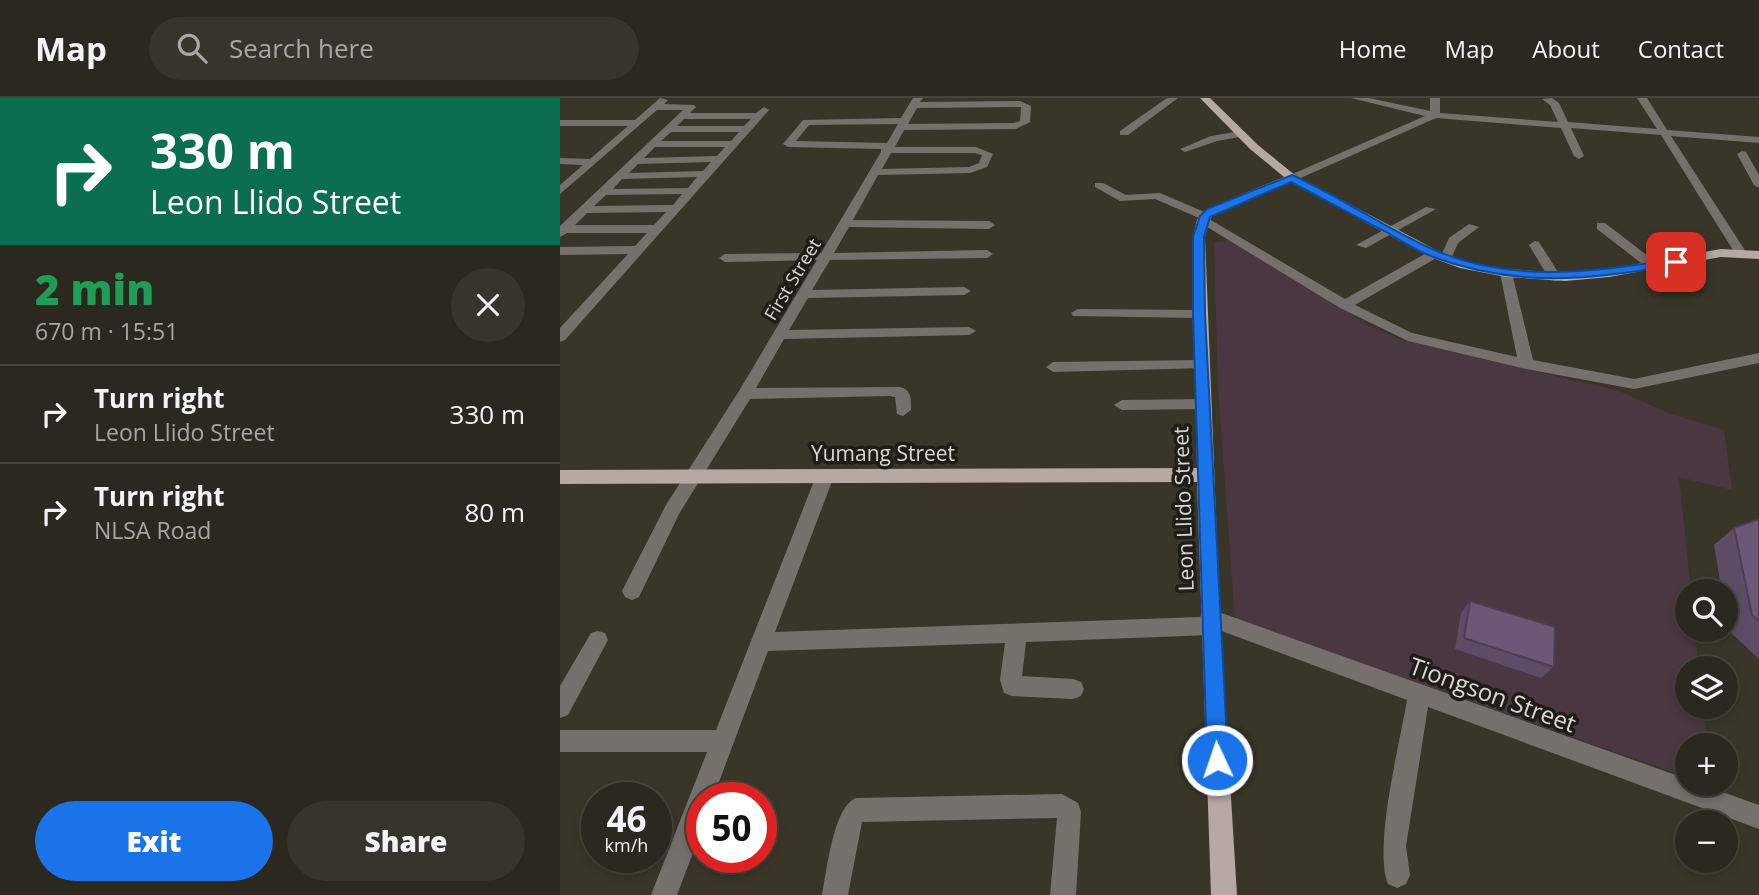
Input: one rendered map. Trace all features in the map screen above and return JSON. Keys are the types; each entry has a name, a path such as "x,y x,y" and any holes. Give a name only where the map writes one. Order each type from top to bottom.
{"main road":[{"path":"1205,98 1241,134 1292,178 1440,256 1506,274 1555,277 1588,276 1740,252 1759,255"},
{"path":"1204,218 1211,211 1292,178"},
{"name":"Leon Llido Street","path":"1204,218 1199,237 1200,365 1224,895"},
{"name":"Yumang Street","path":"560,477 1206,475"}],"street":[{"path":"560,191 665,98"},
{"path":"1124,133 1173,98"},
{"path":"1356,98 1435,115 1759,140"},
{"path":"1435,98 1435,115"},
{"path":"1642,98 1740,252"},
{"path":"1546,99 1554,103 1579,156"},
{"path":"874,172 970,170 983,166 988,154 976,150 788,144 806,122 1016,126 1025,122 1026,106 1020,104 916,102"},
{"name":"First Street","path":"632,591 672,509 745,394 916,102"},
{"path":"562,231 691,107 655,107"},
{"path":"560,337 566,324 638,250 761,113 683,116"},
{"path":"1292,178 1435,115"},
{"path":"560,123 638,123"},
{"path":"669,130 747,129"},
{"path":"1185,149 1215,138 1241,134"},
{"path":"653,144 735,144"},
{"path":"1742,154 1759,185"},
{"path":"637,161 720,159"},
{"path":"560,161 593,162"},
{"path":"621,176 707,174"},
{"path":"1099,185 1124,199 1156,195 1204,218 1345,306 1408,336 1527,364 1634,384 1759,358"},
{"path":"603,192 691,191"},
{"path":"584,210 676,208"},
{"path":"1362,245 1430,209"},
{"path":"844,223 989,225"},
{"path":"1601,226 1653,266"},
{"path":"1345,306 1440,256 1456,238 1472,227"},
{"path":"562,231 657,229"},
{"path":"1535,245 1555,277"},
{"path":"560,251 638,250"},
{"path":"725,258 987,254"},
{"path":"1506,274 1527,364"},
{"path":"804,294 964,291"},
{"path":"1078,313 1199,314"},
{"path":"778,335 969,331"},
{"path":"1053,367 1200,365"},
{"path":"745,394 900,392 903,396 903,411"},
{"path":"1122,405 1202,404"},
{"path":"664,895 825,476"},
{"path":"761,642 1210,622"},
{"name":"Tiongson Street","path":"1210,622 1759,817"},
{"path":"1017,632 1011,680 1013,686 1073,690"},
{"path":"560,707 598,640"},
{"path":"1397,875 1394,846 1419,695"},
{"path":"560,741 723,741"},
{"path":"835,895 851,818 856,810 1062,806 1069,812 1063,895"}],"shaded area":[{"path":"1231,240 1364,323 1399,339 1619,391 1668,413 1724,430 1732,490 1679,477 1690,579 1675,579 1675,642 1696,642 1698,656 1675,656 1675,719 1704,719 1706,733 1675,733 1675,773 1235,620 1218,387 1214,243"}],"building":[{"path":"1759,519 1759,621 1752,615 1734,528"},
{"path":"1470,601 1555,627 1554,667 1464,638"}],"route":[{"path":"1217,760 1200,365 1199,237 1205,216 1211,211 1292,178 1434,254 1485,270 1523,275 1588,276 1676,262"}]}
